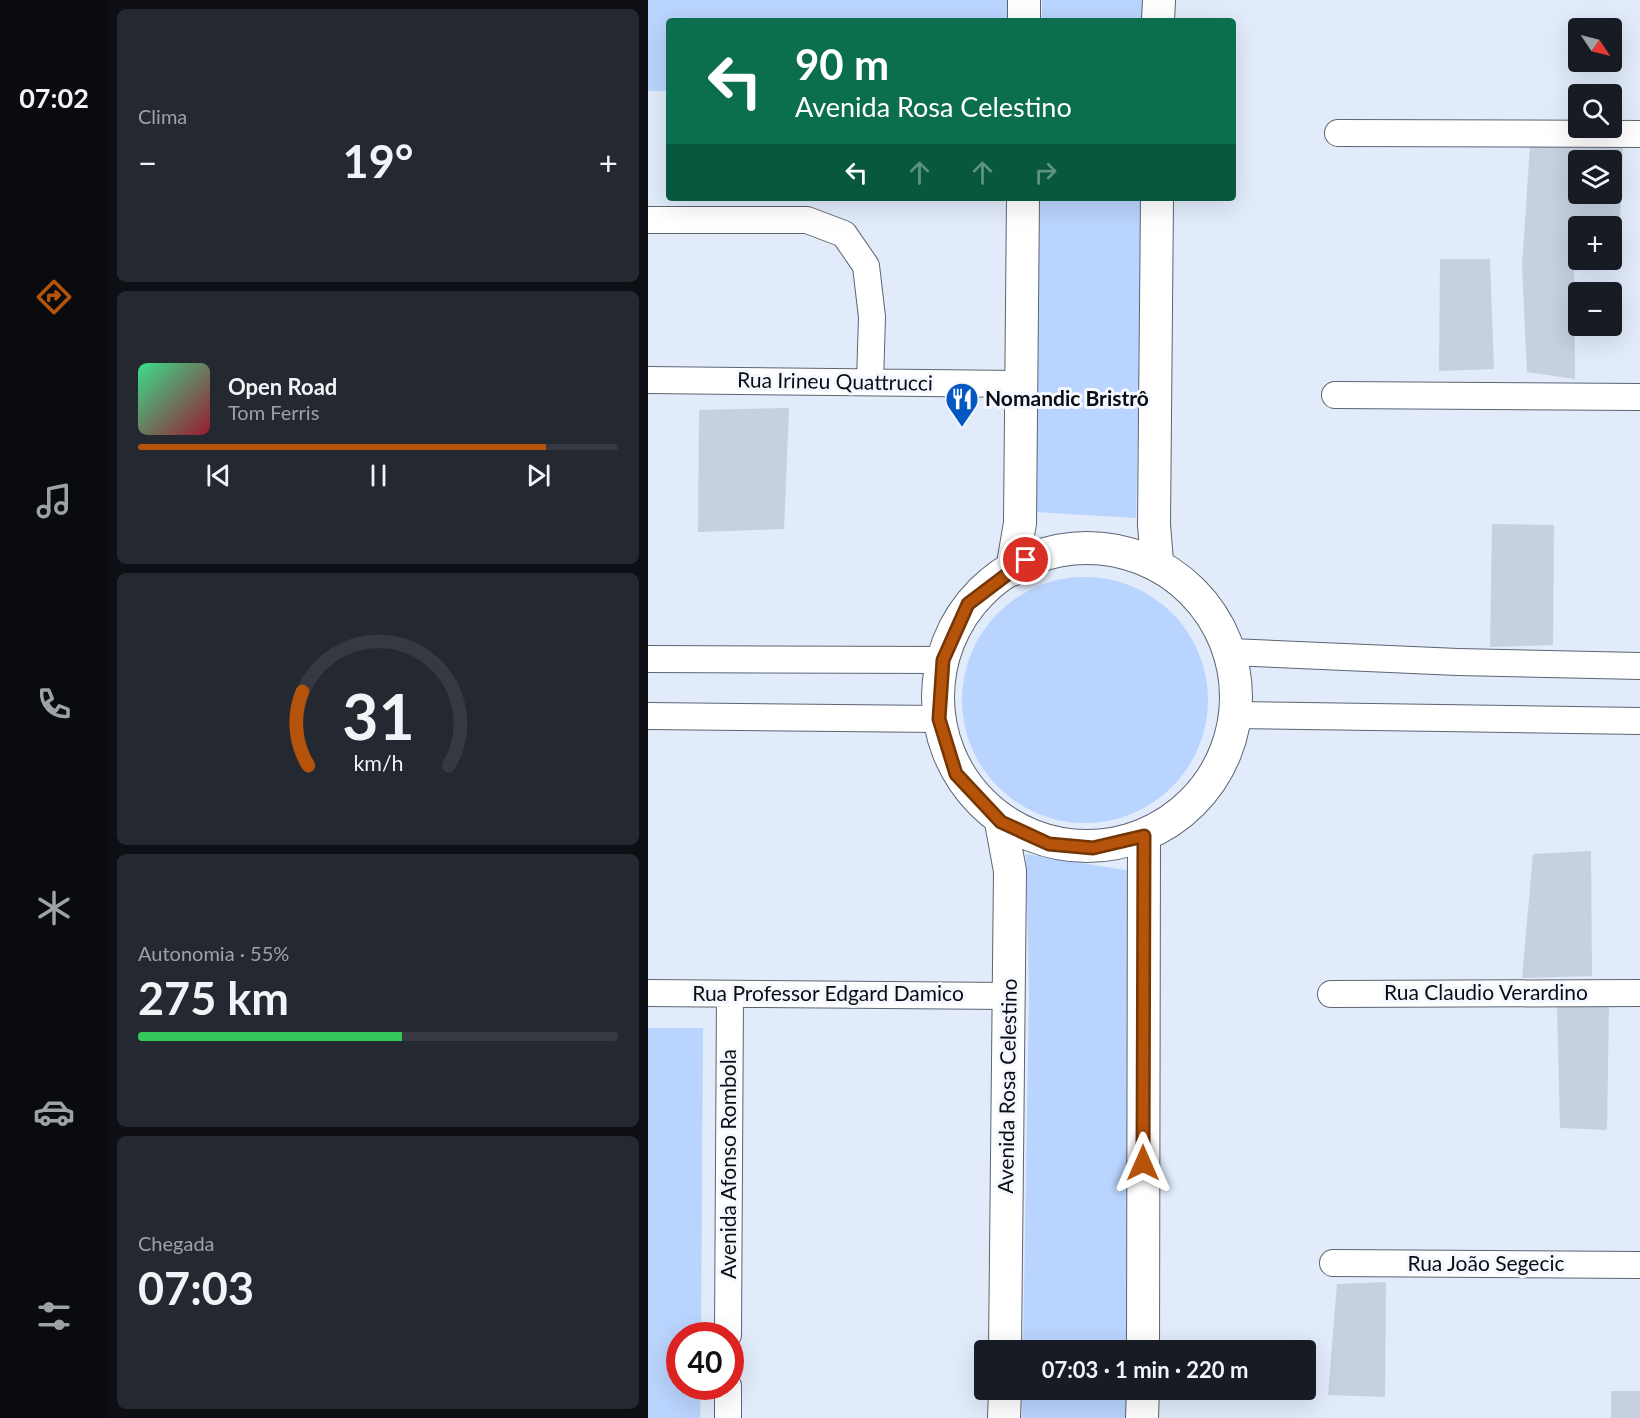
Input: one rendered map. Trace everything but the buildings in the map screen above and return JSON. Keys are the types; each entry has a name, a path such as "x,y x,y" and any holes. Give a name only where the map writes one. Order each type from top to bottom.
{"street":[{"path":"1024,0 1024,18"},
{"path":"1158,18 1159,0"},
{"path":"1338,133 1640,135"},
{"path":"1012,570 1020,523 1023,201"},
{"path":"1157,201 1154,525 1157,561"},
{"path":"648,220 807,220 844,234 866,266 872,317 870,382"},
{"name":"Rua Irineu Quattrucci","path":"648,380 1022,384"},
{"path":"1335,395 1640,397"},
{"path":"1076,547 1126,552 1157,561 1206,605 1230,652 1236,704 1224,756 1188,808 1144,836 1093,848 1049,844 1001,822 956,774 939,719 943,660 968,604 1026,560 1076,547"},
{"path":"1230,652 1458,662 1640,666"},
{"path":"648,659 943,660"},
{"path":"1234,715 1640,721"},
{"path":"648,716 939,719"},
{"name":"Avenida Rosa Celestino","path":"1001,822 1010,871 1005,1340"},
{"path":"1143,1340 1144,836"},
{"name":"Rua Professor Edgard Damico","path":"648,993 1009,996"},
{"name":"Rua Claudio Verardino","path":"1331,994 1640,993"},
{"name":"Avenida Afonso Rombola","path":"728,1322 730,994"},
{"name":"Rua João Segecic","path":"1333,1263 1640,1265"},
{"path":"728,1400 728,1418"},
{"path":"1004,1418 1005,1400"},
{"path":"1142,1418 1143,1400"}],"shaded area":[{"path":"648,0 1010,0 1010,18 666,18 666,91 648,91"},
{"path":"1042,0 1147,0 1147,18 1042,18"},
{"path":"1040,201 1143,201 1136,518 1035,512"},
{"path":"1097,577 1121,582 1143,591 1154,597 1172,613 1188,631 1199,653 1206,676 1208,700 1206,724 1199,747 1188,769 1172,787 1154,803 1121,818 1097,823 1073,823 1049,818 1016,803 982,769 971,747 964,724 962,688 967,664 982,631 1016,597 1038,586 1061,579"},
{"path":"1026,854 1131,871 1132,1340 1023,1340 1029,995"},
{"path":"648,1028 703,1028 701,1322 666,1322 666,1400 701,1400 700,1418 648,1418"},
{"path":"1022,1400 1132,1400 1132,1418 1022,1418"}],"place":[{"name":"Nomandic Bristrô","path":"962,428"}],"route":[{"path":"1026,560 968,604 943,660 939,719 956,774 1001,822 1049,844 1093,848 1144,836 1143,1163"}]}
